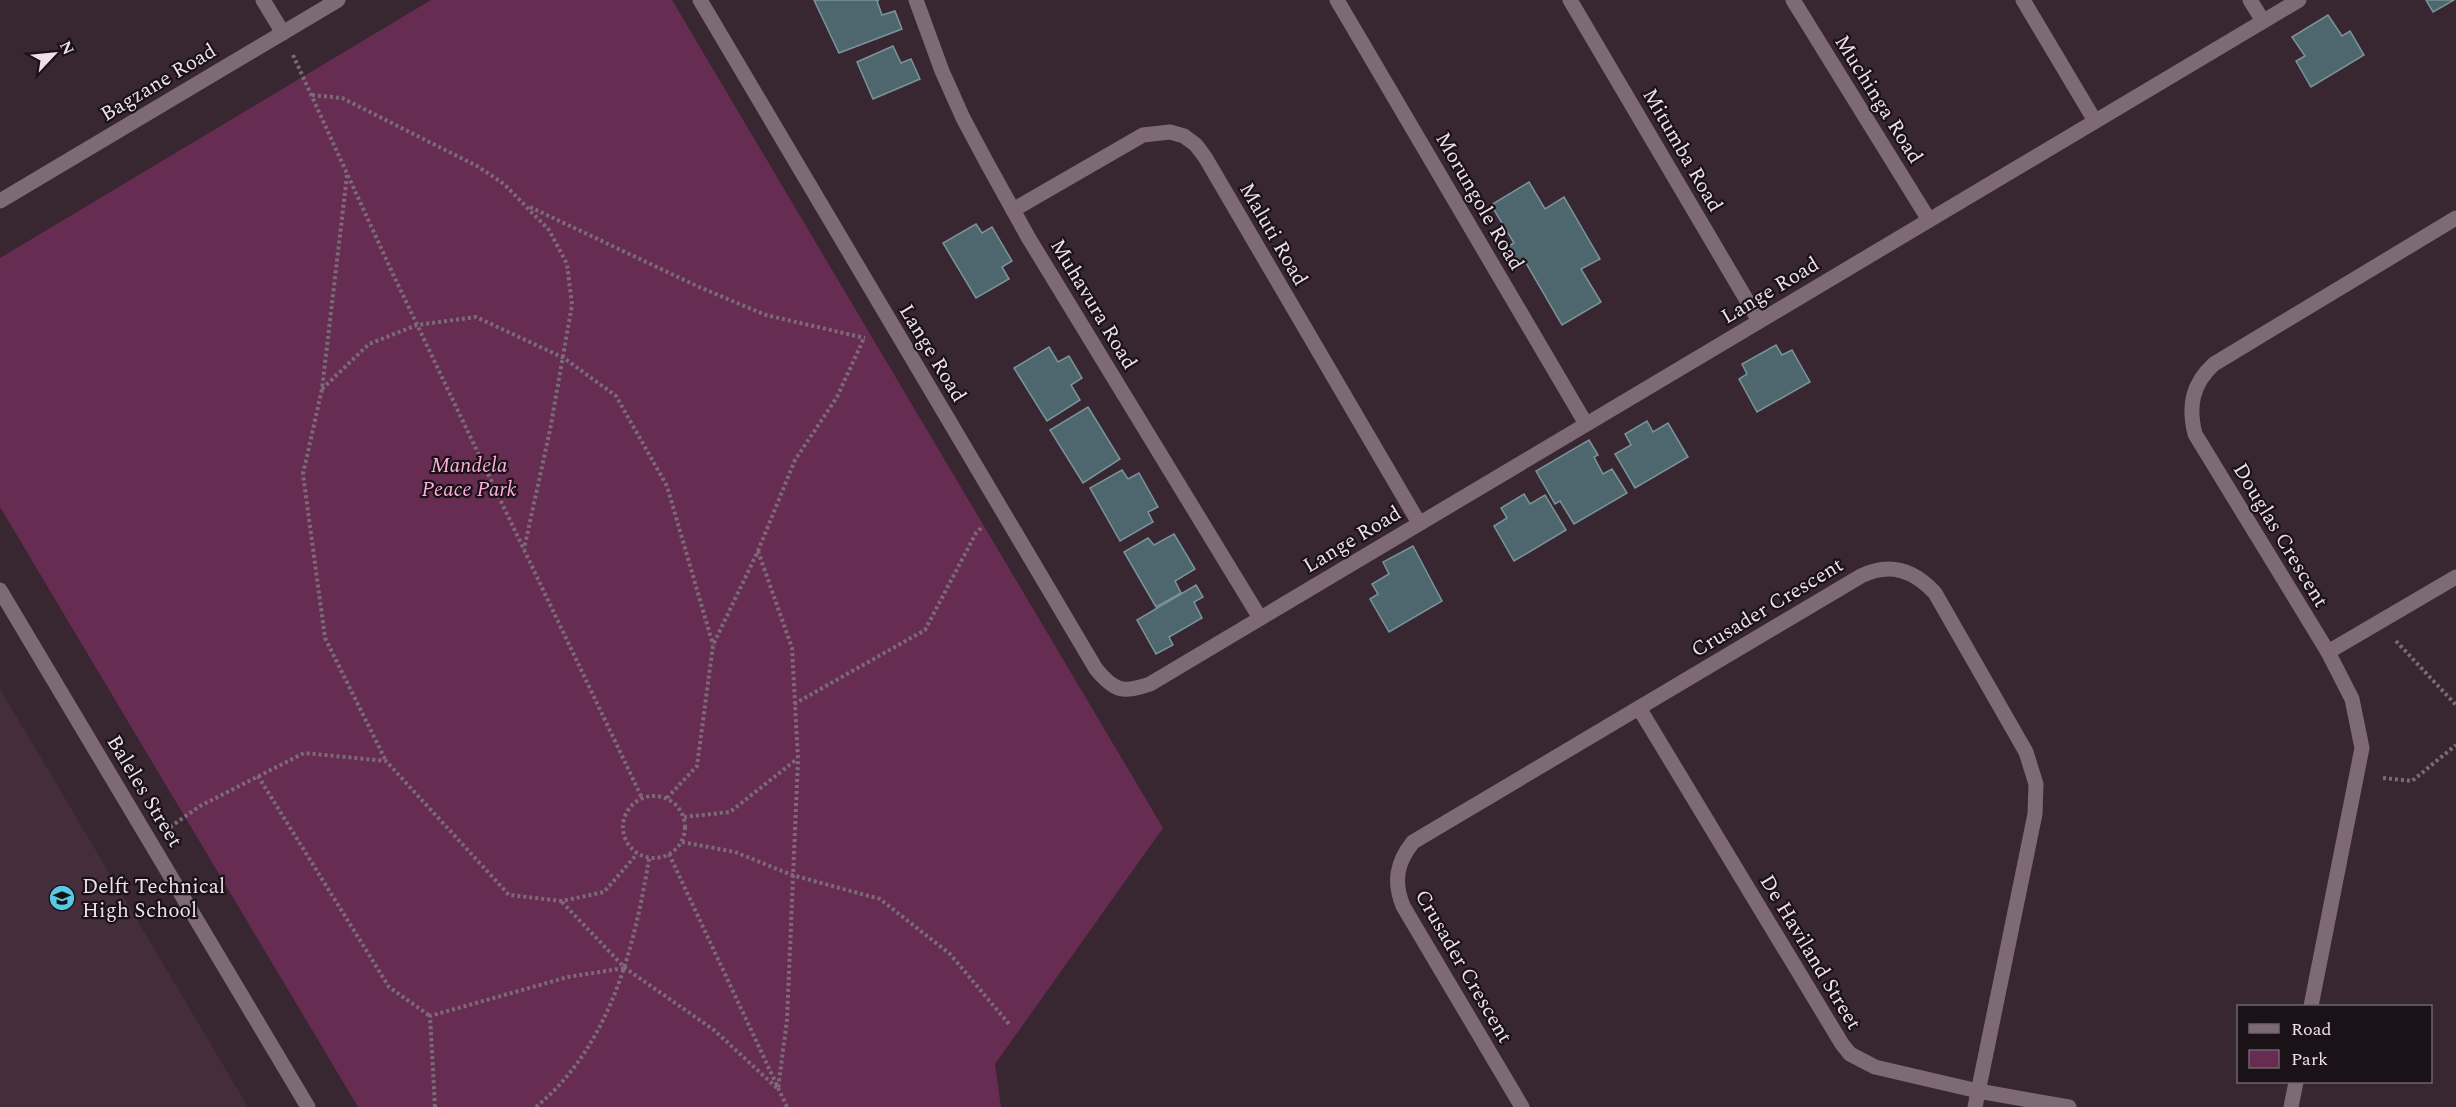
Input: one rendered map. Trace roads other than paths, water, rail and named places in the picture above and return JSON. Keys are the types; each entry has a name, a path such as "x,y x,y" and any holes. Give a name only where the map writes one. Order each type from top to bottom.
{"street":[{"path":"263,0 283,33"},
{"name":"Bagzane Road","path":"0,201 338,0"},
{"name":"Lange Road","path":"700,0 1096,669 1106,681 1119,690 1134,690 1150,684 2299,0"},
{"name":"Muhavura Road","path":"916,0 942,71 963,118 1013,210 1260,618"},
{"name":"Morungole Road","path":"1337,0 1586,424"},
{"name":"Mitumba Road","path":"1570,0 1759,321"},
{"name":"Muchinga Road","path":"1793,0 1929,220"},
{"path":"2023,0 2095,121"},
{"path":"2250,0 2263,21"},
{"name":"Maluti Road","path":"1013,210 1143,135 1170,132 1184,136 1196,145 1419,523"},
{"name":"Douglas Crescent","path":"2311,1005 2362,748 2358,722 2352,699 2328,652 2196,434 2191,414 2193,395 2201,378 2214,364 2456,218"},
{"name":"Crusader Crescent","path":"1522,1107 1403,906 1396,882 1403,854 1413,842 1639,708 1873,570 1886,568 1911,573 1929,587 2026,752 2036,784 2035,814 1975,1107"},
{"path":"2328,652 2456,577"},
{"name":"Baleles Street","path":"0,590 308,1107"},
{"name":"De Haviland Street","path":"1639,708 1850,1054 1875,1067 1978,1091 2069,1107"},
{"path":"2291,1107 2296,1083"}],"place":[{"name":"Delft Technical High School","path":"62,898"}],"park label":[{"name":"Mandela Peace Park","path":"469,477"}]}
